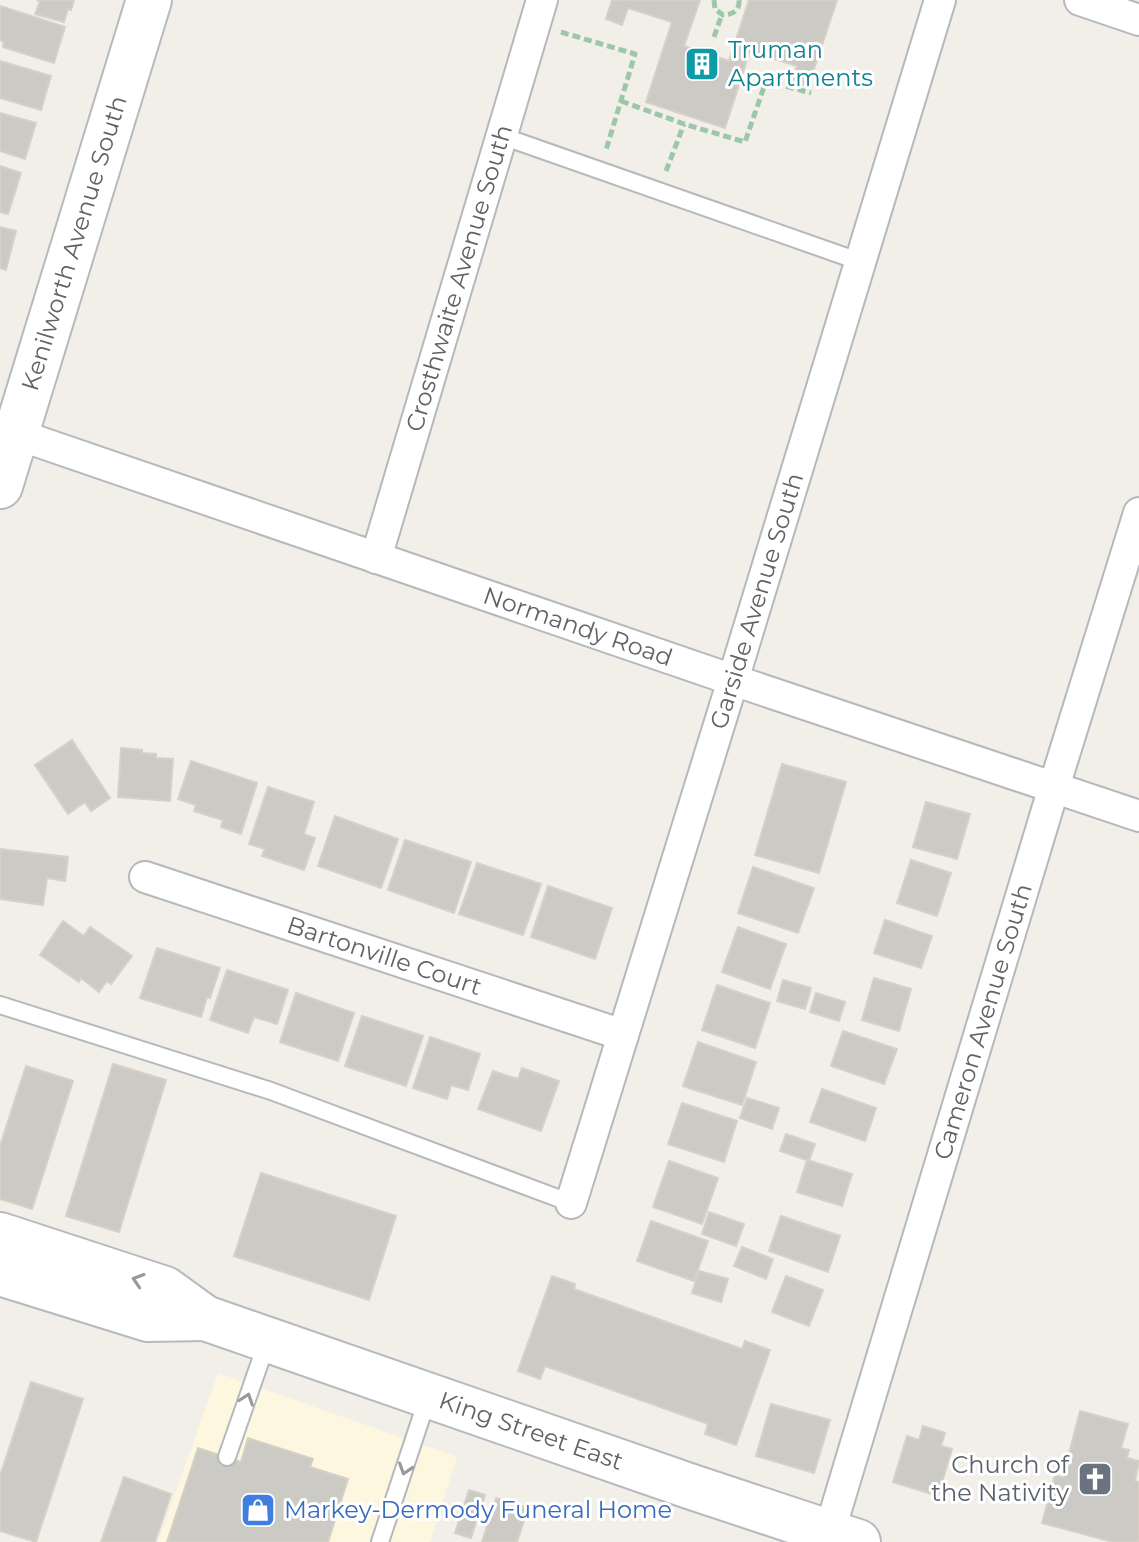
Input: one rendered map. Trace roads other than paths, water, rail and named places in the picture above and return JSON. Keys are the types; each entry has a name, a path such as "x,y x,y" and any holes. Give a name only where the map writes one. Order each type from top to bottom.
{"main road":[{"name":"Kenilworth Avenue South","path":"0,486 149,0"},
{"name":"King Street East","path":"0,1235 165,1289 205,1318 844,1537"},
{"name":"King Street East","path":"0,1273 148,1319 205,1318"},
{"path":"0,1289 46,1289"}],"street":[{"name":"Garside Avenue South","path":"571,1203 940,0"},
{"path":"1080,0 1139,20"},
{"name":"Crosthwaite Avenue South","path":"376,558 539,12"},
{"name":"Normandy Road","path":"16,434 1139,816"},
{"name":"Cameron Avenue South","path":"844,1537 1054,787 1139,513"},
{"name":"Bartonville Court","path":"145,877 623,1035"}],"lane":[{"path":"502,136 861,262"},
{"path":"0,1005 271,1091 571,1203"},
{"path":"227,1457 267,1340"},
{"path":"380,1542 429,1396"}],"place":[{"name":"Truman Apartments","path":"702,64"},
{"name":"Church of the Nativity","path":"1095,1479"},
{"name":"Markey-Dermody Funeral Home","path":"258,1510"}]}
